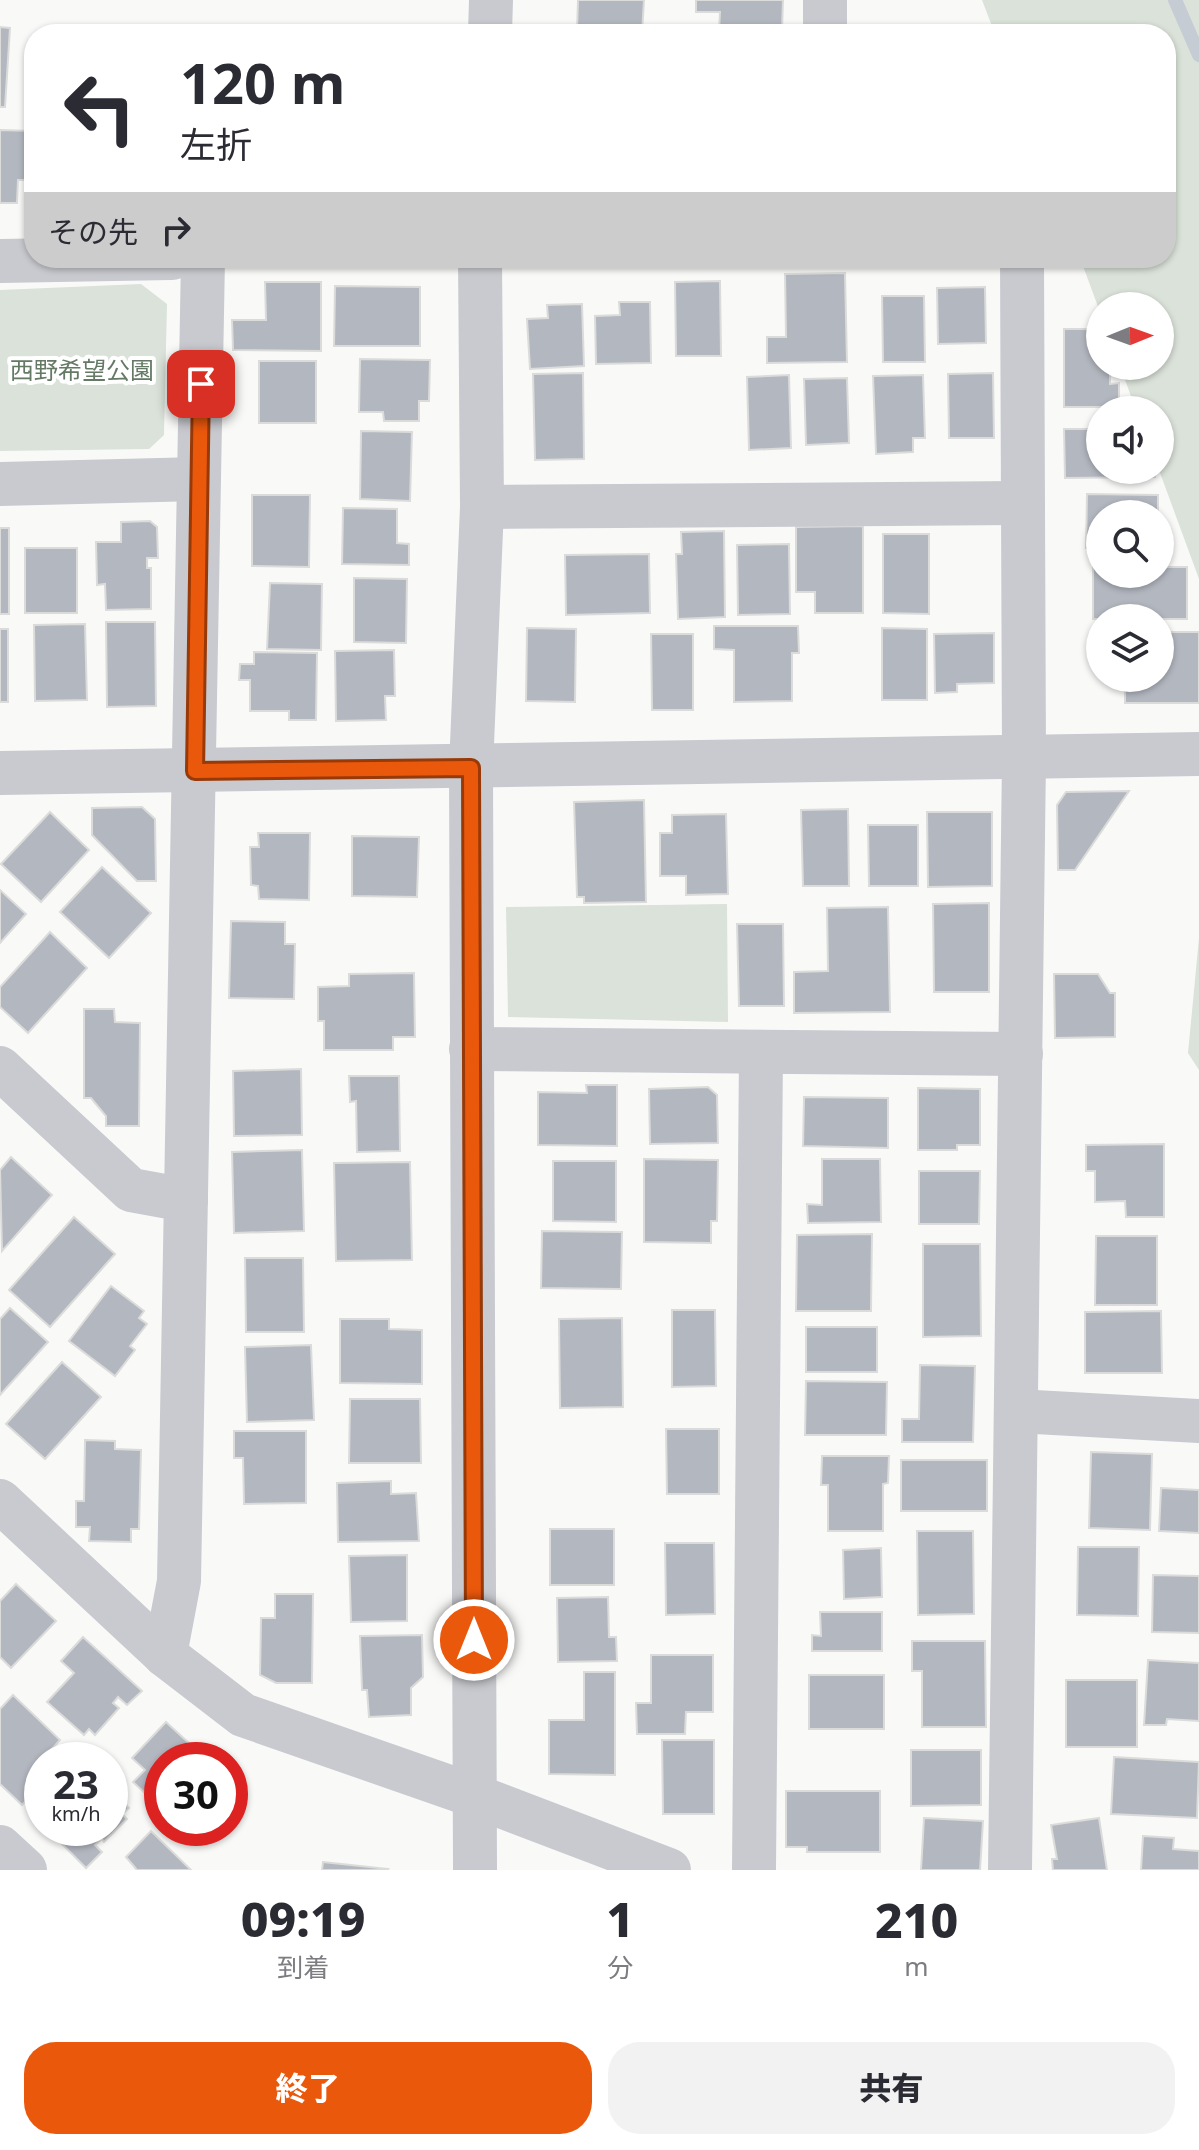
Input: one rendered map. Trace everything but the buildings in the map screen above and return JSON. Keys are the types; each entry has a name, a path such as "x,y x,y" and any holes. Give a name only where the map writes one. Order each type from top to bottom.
{"street":[{"path":"490,24 491,0"},
{"path":"825,0 825,24"},
{"path":"0,261 24,261"},
{"path":"165,1655 179,1581 203,268"},
{"path":"475,1870 471,768 482,507 480,268"},
{"path":"1010,1870 1024,757 1022,268"},
{"path":"0,484 199,479"},
{"path":"482,507 1023,503"},
{"path":"0,773 471,768 1199,754"},
{"path":"471,1049 1021,1054"},
{"path":"754,1870 761,1052"},
{"path":"0,1068 131,1190 186,1200"},
{"path":"1016,1411 1199,1421"},
{"path":"0,1501 165,1655 243,1715 475,1796 669,1870"},
{"path":"0,1847 25,1870"}],"green space":[{"path":"982,0 1199,0 1199,579 1174,511 1174,500 1170,500 1164,484 1174,484 1174,396 1131,396 1125,380 1174,380 1174,292 1093,292 1084,268 1176,268 1176,24 991,24"},
{"name":"西野希望公園","path":"141,284 167,304 164,435 149,449 0,451 0,290"},
{"path":"727,904 728,1022 508,1017 506,907"},
{"path":"1199,938 1199,1070 1188,1053"}],"waterway":[{"path":"1175,0 1199,55"}],"route":[{"path":"201,384 195,771 471,768 474,1640"}]}
